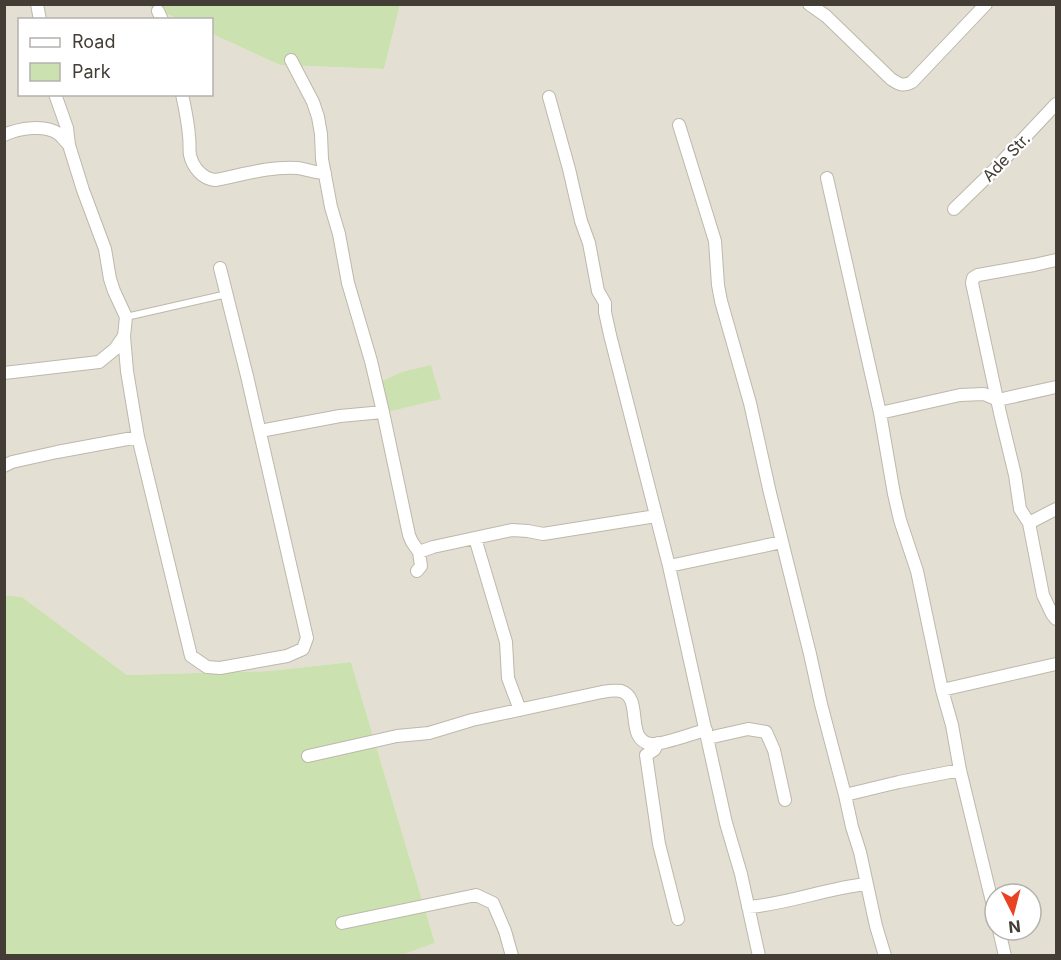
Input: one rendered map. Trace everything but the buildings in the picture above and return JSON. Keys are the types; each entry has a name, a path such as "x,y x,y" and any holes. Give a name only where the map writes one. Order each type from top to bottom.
{"street":[{"path":"809,4 826,16 891,79 899,85 905,85 912,82 986,4"},
{"path":"291,60 314,102 331,207 348,283 371,361 409,535 419,552 421,566 417,571"},
{"path":"56,96 67,128 69,145 83,190 105,249 112,285 126,317 124,336 127,370 138,437 191,656 207,667 220,668 287,656 303,649 307,638 220,268"},
{"path":"182,96 190,156 203,176 208,179 215,180 269,169 295,168 313,173 325,173"},
{"path":"549,97 575,191 580,220 589,243 598,291 604,303 610,335 669,566 726,823 741,874 759,956"},
{"name":"Ade Str.","path":"954,209 1056,104"},
{"path":"679,125 715,241 721,301 750,403 821,704 885,956"},
{"path":"4,135 35,128 57,133 69,145"},
{"path":"827,178 880,413 894,494 917,571 960,770 987,882"},
{"path":"1056,260 978,275 973,278 972,283 1015,475 1020,509 1029,523 1043,596 1056,619"},
{"path":"4,373 99,362 115,349 124,336"},
{"path":"880,413 960,395 984,394 998,400 1056,387"},
{"path":"260,431 340,416 383,412"},
{"path":"4,466 12,462 57,452 138,437"},
{"path":"1029,523 1056,509"},
{"path":"419,552 512,530 543,534 656,516"},
{"path":"475,538 506,642 508,678 520,710"},
{"path":"669,566 782,542"},
{"path":"942,690 1056,664"},
{"path":"308,756 397,736 429,733 472,720 614,690 627,694 632,704 636,733 650,744 748,729 765,732 774,750 784,800"},
{"path":"658,743 654,750 646,755 659,844 678,919"},
{"path":"845,795 960,770"},
{"path":"748,907 771,905 837,888 867,884"},
{"path":"342,923 476,895 493,903 505,931 512,956"}],"lane":[{"path":"126,317 227,294"}],"shaded area":[{"path":"4,5 145,5 177,18 18,18 18,96 213,96 213,34 280,65 384,69 400,5 1056,5 1056,955 398,955 435,943 351,662 269,671 127,675 22,597 5,595"}],"green space":[{"path":"145,5 400,5 384,69 280,65 213,34 213,18 177,18"},
{"path":"431,365 441,399 387,412 382,381 402,372"},
{"path":"4,595 22,597 127,675 269,671 351,662 435,943 398,956 5,955"}]}
